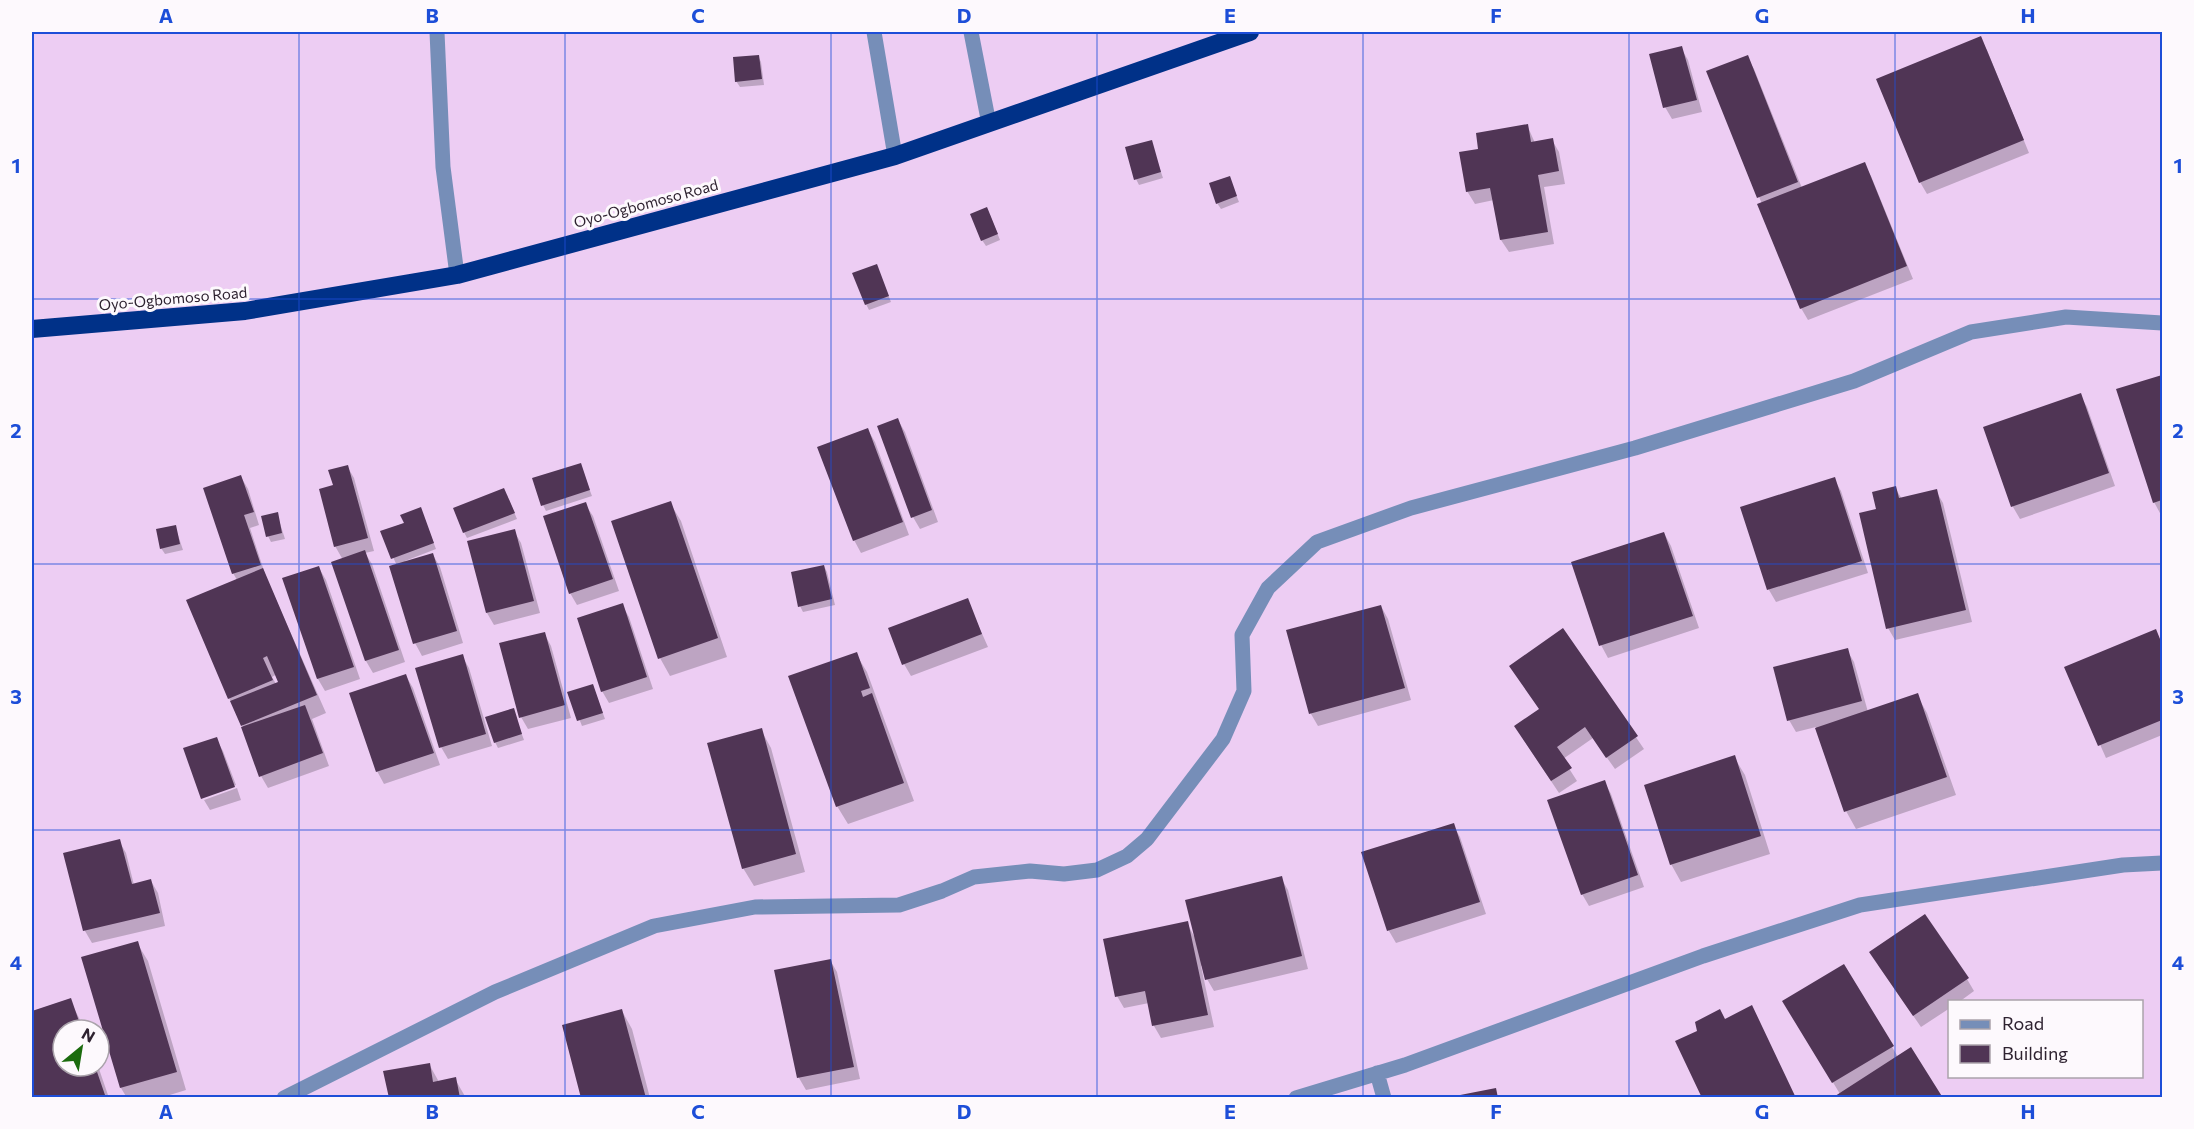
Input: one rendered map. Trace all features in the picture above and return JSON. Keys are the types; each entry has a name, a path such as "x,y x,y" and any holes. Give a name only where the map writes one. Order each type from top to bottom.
{"highway":[{"name":"Oyo-Ogbomoso Road","path":"32,329 245,311 457,275 895,156 1250,32"}],"street":[{"path":"437,32 443,167 457,275"},
{"path":"874,32 895,156"},
{"path":"971,32 989,124"},
{"path":"284,1098 495,992 654,926 755,907 899,904 942,891 974,877 1030,871 1064,874 1096,870 1127,856 1147,839 1223,739 1244,692 1242,635 1268,588 1317,542 1411,508 1635,447 1854,381 1971,332 2066,317 2163,323"},
{"path":"1296,1098 1405,1065 1702,956 1860,905 2123,865 2163,863"},
{"path":"1377,1073 1384,1098"}],"building":[{"path":"1981,36 2024,140 1919,183 1876,79"},
{"path":"1682,46 1697,100 1663,108 1649,54"},
{"path":"759,55 762,79 735,82 733,57"},
{"path":"1748,55 1798,182 1757,198 1706,71"},
{"path":"1528,124 1531,142 1553,138 1559,171 1538,175 1548,232 1500,240 1490,188 1466,192 1459,152 1478,149 1476,133"},
{"path":"1152,140 1161,172 1134,180 1125,147"},
{"path":"1865,162 1907,266 1800,309 1757,204"},
{"path":"1230,176 1237,196 1216,204 1209,183"},
{"path":"987,207 998,234 981,241 970,214"},
{"path":"877,264 889,296 865,305 852,273"},
{"path":"2162,375 2162,500 2153,503 2116,389"},
{"path":"2081,393 2109,473 2011,507 1983,427"},
{"path":"898,418 932,510 911,518 877,426"},
{"path":"868,428 903,522 853,541 817,447"},
{"path":"581,463 590,490 541,506 532,478"},
{"path":"348,465 368,538 334,547 319,489 333,485 328,470"},
{"path":"241,475 254,512 244,515 261,565 232,574 203,488"},
{"path":"1835,477 1862,561 1767,590 1740,507"},
{"path":"1896,486 1899,498 1937,489 1966,610 1886,629 1859,513 1876,509 1872,492"},
{"path":"504,488 515,513 463,533 453,508"},
{"path":"671,501 718,638 658,659 611,521"},
{"path":"586,502 613,579 569,594 543,516"},
{"path":"421,507 434,543 391,559 380,531 404,523 400,515"},
{"path":"278,512 282,533 266,537 261,516"},
{"path":"176,525 180,544 160,549 156,529"},
{"path":"515,529 534,601 486,613 467,541"},
{"path":"1664,532 1693,616 1599,646 1571,562"},
{"path":"365,550 399,650 365,661 331,562"},
{"path":"433,553 457,631 413,644 389,566"},
{"path":"824,565 832,599 798,607 791,572"},
{"path":"319,566 354,667 317,679 282,578"},
{"path":"263,568 317,695 241,726 230,701 278,682 267,656 263,658 273,680 228,699 186,600"},
{"path":"968,598 982,634 902,665 888,628"},
{"path":"623,603 647,677 601,692 577,618"},
{"path":"1381,605 1405,688 1309,714 1286,630"},
{"path":"1563,628 1638,736 1606,758 1585,727 1557,747 1572,768 1551,781 1514,726 1539,709 1509,666"},
{"path":"2156,629 2162,644 2162,720 2098,746 2064,667"},
{"path":"545,632 565,705 519,718 499,643"},
{"path":"1848,648 1862,701 1787,721 1773,667"},
{"path":"857,652 870,688 861,691 863,697 872,693 904,783 836,807 788,676"},
{"path":"463,654 486,734 439,748 415,668"},
{"path":"406,674 434,753 376,772 349,693"},
{"path":"593,684 603,713 577,721 567,692"},
{"path":"1918,693 1947,777 1844,812 1815,728"},
{"path":"305,705 323,753 259,777 241,727"},
{"path":"514,708 522,734 494,743 485,717"},
{"path":"762,728 796,854 742,869 707,743"},
{"path":"217,737 235,787 201,799 183,748"},
{"path":"1735,755 1761,836 1670,865 1644,785"},
{"path":"1605,780 1638,875 1581,895 1547,800"},
{"path":"1454,823 1480,902 1387,931 1361,852"},
{"path":"120,839 132,884 151,879 160,913 83,931 63,853"},
{"path":"1282,876 1302,956 1205,980 1185,900"},
{"path":"1925,914 1969,978 1913,1016 1869,952"},
{"path":"1188,921 1208,1015 1152,1026 1145,991 1115,997 1103,939"},
{"path":"138,941 177,1072 120,1088 111,1058 111,1018 99,1018 81,957"},
{"path":"831,959 854,1067 797,1078 774,970"},
{"path":"1844,964 1894,1046 1832,1083 1782,1001"},
{"path":"71,998 78,1018 51,1018 51,1078 99,1078 105,1095 99,1098 32,1098 32,1011"},
{"path":"1752,1005 1796,1098 1702,1098 1675,1041 1697,1031 1695,1022 1720,1009 1725,1019"},
{"path":"622,1009 646,1098 581,1098 562,1025"},
{"path":"1911,1047 1943,1098 1832,1098"},
{"path":"430,1063 433,1082 456,1077 460,1098 389,1098 383,1071"},
{"path":"1496,1088 1498,1098 1455,1098 1455,1096"}]}
